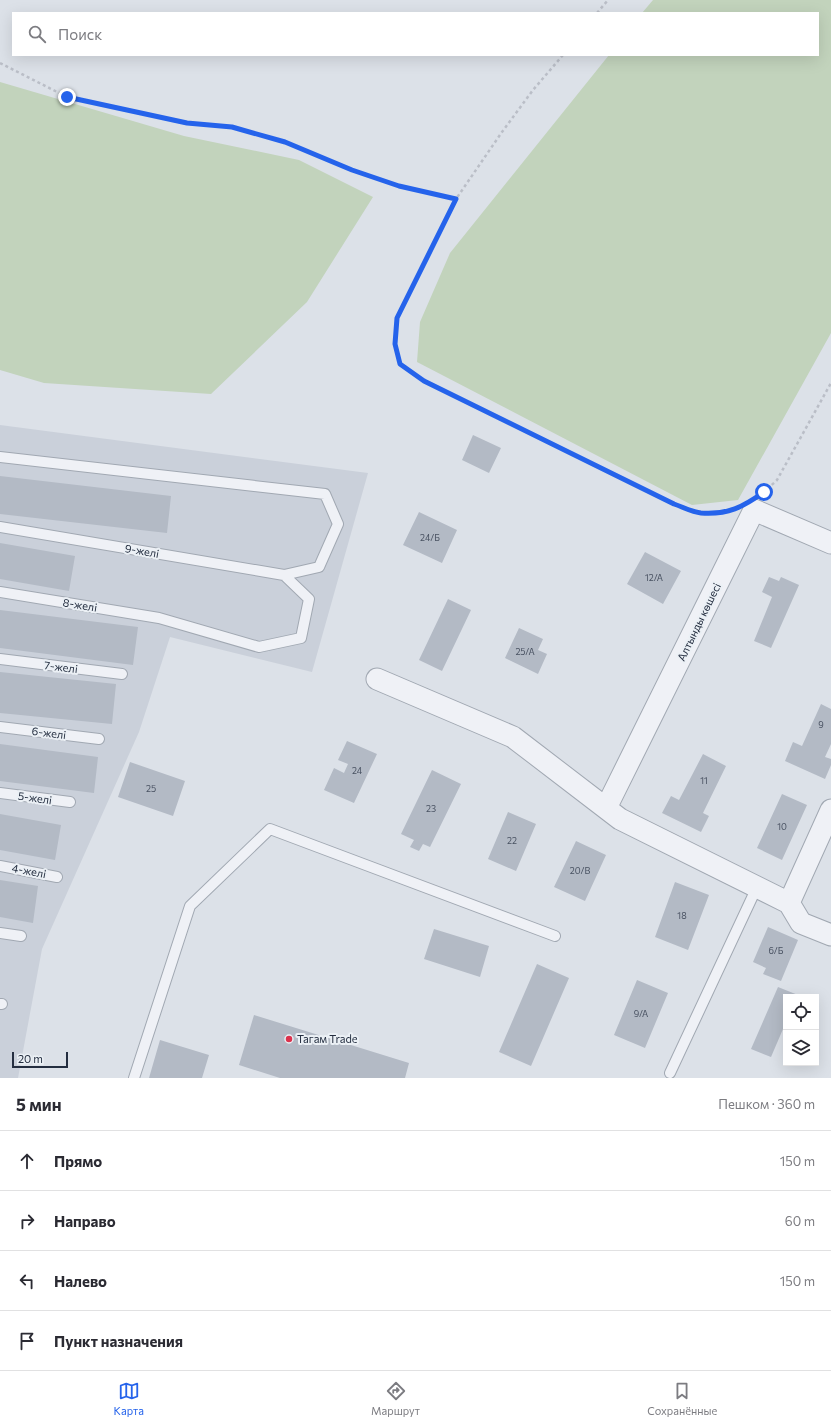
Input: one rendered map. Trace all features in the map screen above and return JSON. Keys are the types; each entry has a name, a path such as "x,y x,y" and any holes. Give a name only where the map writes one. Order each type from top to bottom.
{"street":[{"name":"Алтынды көшесі","path":"606,808 754,510 831,543"},
{"path":"377,679 513,737 620,818 789,903 801,923 831,935"},
{"path":"789,903 831,810"}],"lane":[{"path":"0,457 325,494 338,524 319,567 284,575"},
{"name":"9-желі","path":"0,527 284,575"},
{"name":"8-желі","path":"0,592 160,618 259,647 301,638 309,599 284,575"},
{"name":"7-желі","path":"0,659 122,674"},
{"name":"6-желі","path":"0,727 99,739"},
{"name":"5-желі","path":"0,793 70,802"},
{"path":"134,1078 190,906 270,829 555,936"},
{"name":"4-желі","path":"0,866 57,877"},
{"path":"670,1073 757,887"},
{"path":"0,933 21,936"}],"path":[{"path":"598,12 608,0"},
{"path":"562,56 533,90 456,199 397,318 395,344 400,364 424,381 674,504 700,513 724,512 738,508"},
{"path":"0,63 67,97 187,123 232,127 285,142 352,170 399,186 456,199"},
{"path":"758,497 777,480 831,383"}],"shaded area":[{"path":"0,425 368,473 312,672 170,637 139,732 42,949 18,1078 0,1078"}],"green space":[{"path":"653,0 831,0 831,333 738,500 692,505 417,362 420,322 450,253 608,56 819,56 819,12 643,12"},
{"path":"0,82 184,136 299,160 373,197 307,302 211,394 44,383 0,370"}],"building":[{"path":"473,435 501,448 489,473 462,460"},
{"path":"0,476 171,496 167,533 0,514"},
{"path":"419,512 457,530 442,563 403,545"},
{"path":"0,543 75,556 69,591 0,579"},
{"path":"645,552 681,571 663,604 627,584"},
{"path":"769,577 779,581 781,577 799,585 771,648 754,641 772,597 762,592"},
{"path":"448,599 471,610 442,671 419,660"},
{"path":"0,610 138,627 133,665 0,648"},
{"path":"519,628 543,639 538,650 547,654 538,674 505,658"},
{"path":"0,672 116,684 112,724 0,713"},
{"path":"821,704 831,709 831,744 825,757 831,759 831,765 825,779 785,761 793,742 802,746"},
{"path":"347,741 377,754 354,803 324,790 334,768 344,773 348,764 338,760"},
{"path":"0,744 98,757 94,793 0,781"},
{"path":"703,754 726,766 703,813 709,816 701,832 662,813 671,796 679,800"},
{"path":"130,762 185,781 173,816 118,797"},
{"path":"432,770 461,784 430,847 423,844 419,851 410,847 414,840 401,834"},
{"path":"782,794 807,805 782,860 757,848"},
{"path":"508,812 536,824 516,871 488,859"},
{"path":"0,814 61,825 55,860 0,850"},
{"path":"576,841 606,855 585,901 554,887"},
{"path":"0,880 38,886 33,923 0,917"},
{"path":"675,882 709,895 688,950 655,937"},
{"path":"768,927 798,940 781,981 763,974 766,968 753,962"},
{"path":"434,929 489,946 480,977 424,959"},
{"path":"537,964 569,978 531,1066 499,1052"},
{"path":"637,980 668,993 645,1048 614,1035"},
{"path":"778,987 796,994 783,994 783,1029 771,1057 751,1049"},
{"name":"Тагам Trade","path":"254,1015 409,1063 405,1078 280,1078 239,1065"},
{"path":"160,1040 209,1055 202,1078 149,1078"}],"place":[{"name":"Тагам Trade","path":"289,1039"}],"route":[{"path":"67,97 187,123 232,127 285,142 352,170 399,186 456,199 397,318 395,344 400,364 424,381 674,504 700,513 724,512 745,505 764,492"}]}
